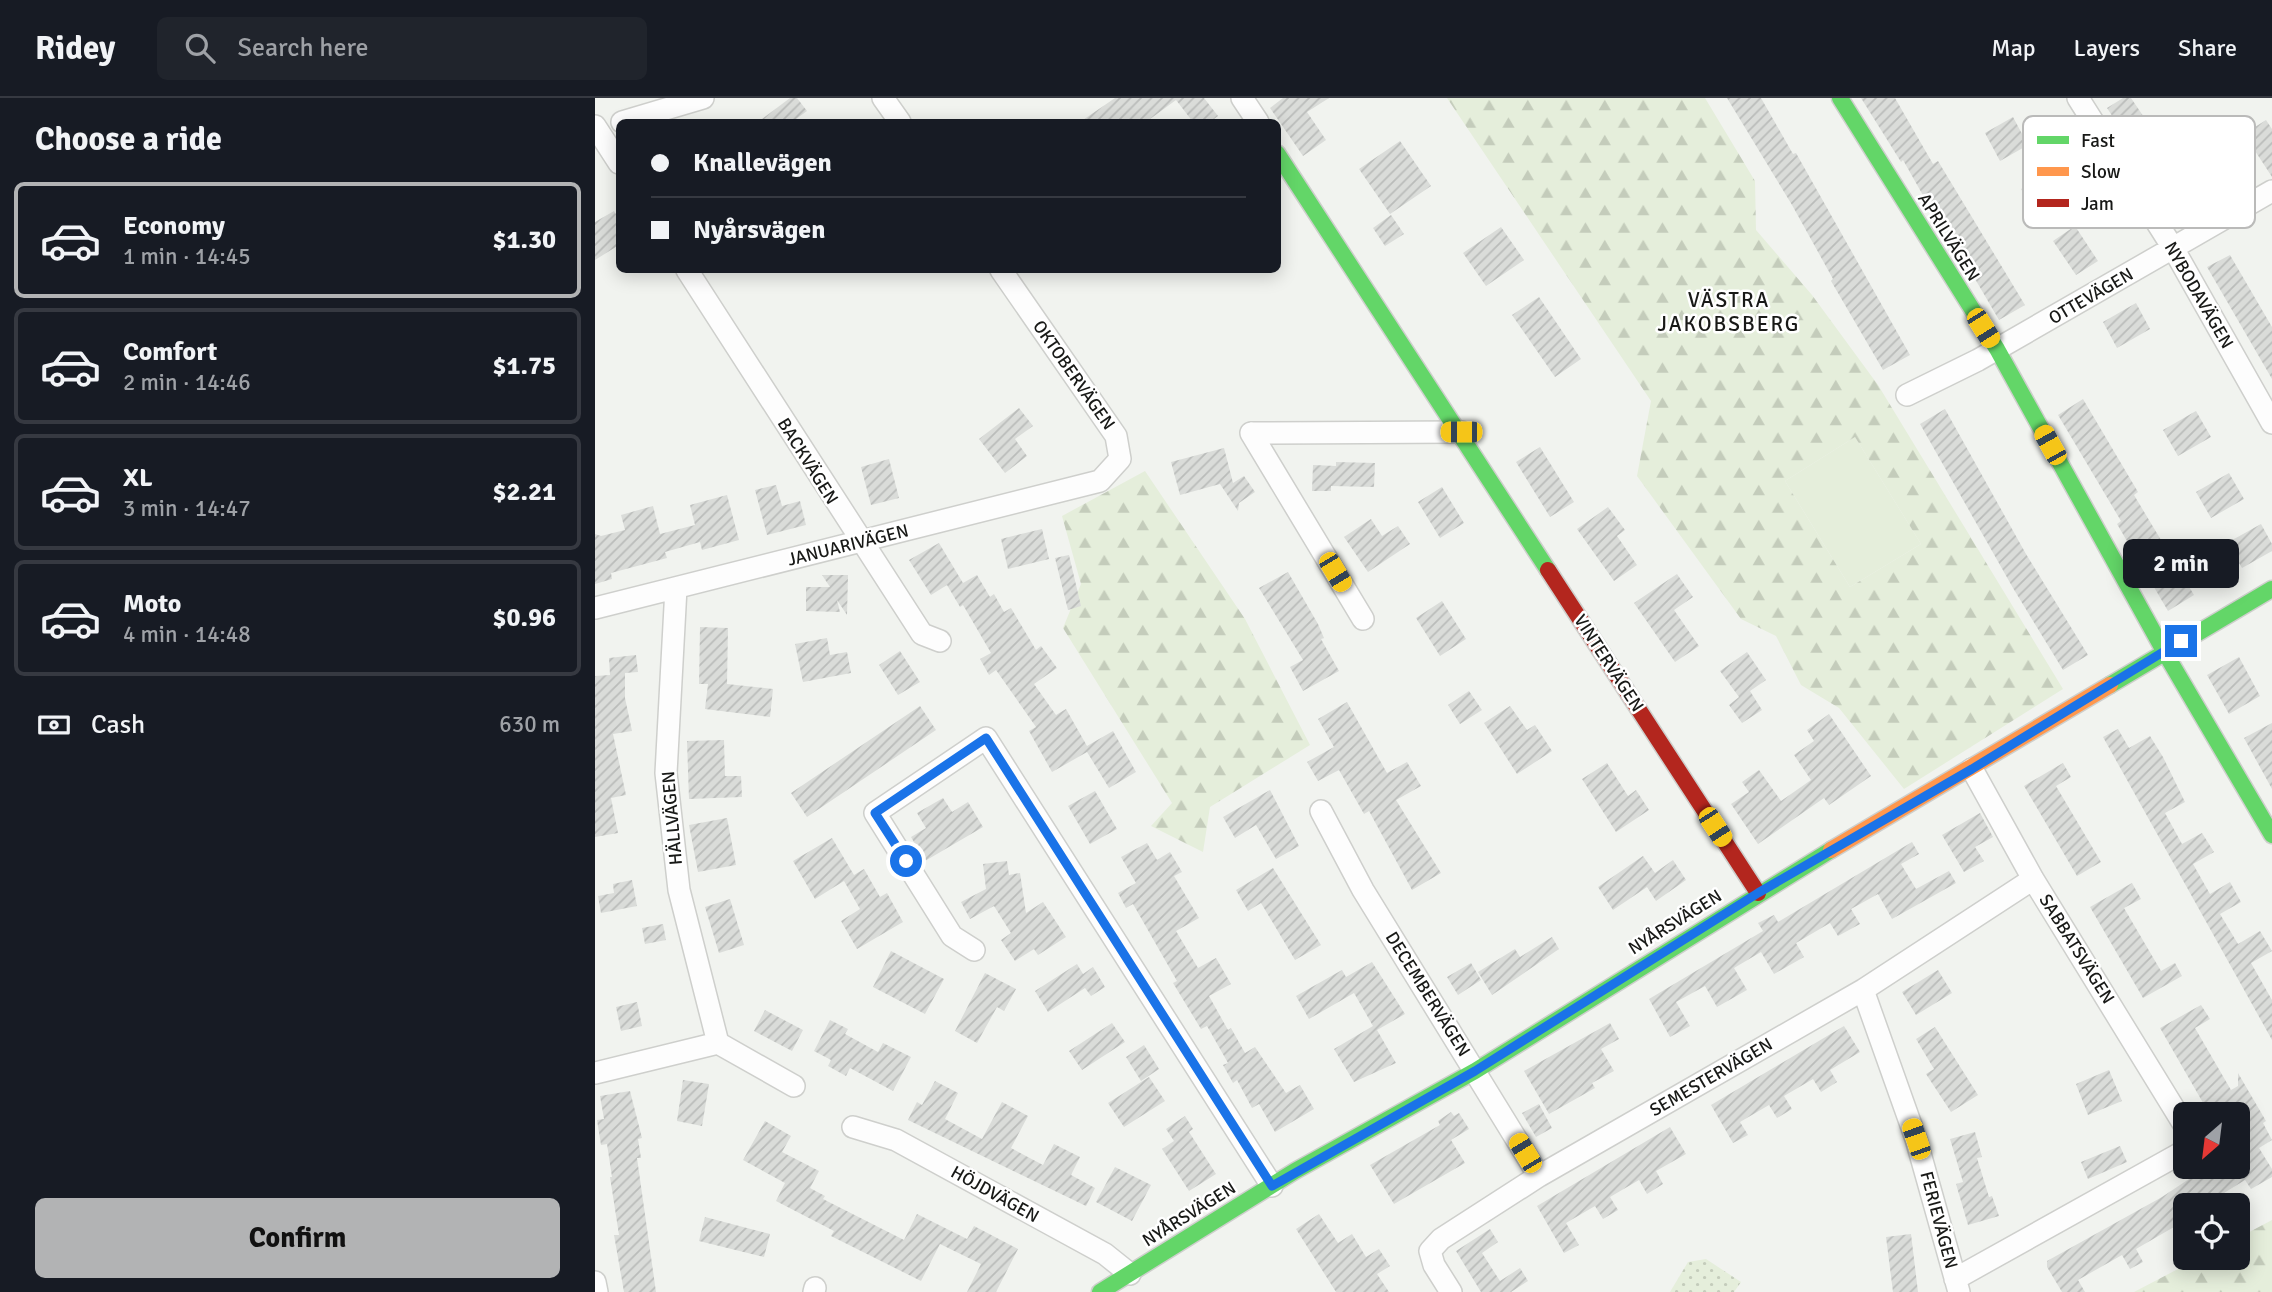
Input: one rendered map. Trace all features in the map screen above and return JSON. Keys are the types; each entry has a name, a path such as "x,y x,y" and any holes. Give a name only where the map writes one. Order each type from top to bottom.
{"street":[{"path":"634,119 703,98"},
{"path":"883,98 898,119"},
{"path":"1242,98 1256,119"},
{"name":"APRILVÄGEN","path":"1840,98 1997,349 2164,651 2272,835"},
{"name":"NYBODAVÄGEN","path":"2078,98 2089,116"},
{"path":"616,124 597,128 616,158"},
{"name":"VINTERVÄGEN","path":"1281,159 1461,432 1758,893"},
{"name":"OTTEVÄGEN","path":"2255,201 2272,191"},
{"name":"NYBODAVÄGEN","path":"2160,228 2272,423"},
{"name":"OTTEVÄGEN","path":"1907,395 1997,349 2208,228"},
{"name":"BACKVÄGEN","path":"689,273 859,541 922,634 940,641"},
{"name":"OKTOBERVÄGEN","path":"1003,273 1116,436 1121,459 1100,481"},
{"path":"1363,619 1251,433 1461,432"},
{"name":"JANUARIVÄGEN","path":"595,608 1100,481"},
{"name":"HÄLLVÄGEN","path":"677,588 666,774 679,890 718,1044"},
{"name":"NYÅRSVÄGEN","path":"1100,1292 1272,1186 1475,1071 1758,893 1972,769 2164,651 2272,589"},
{"path":"975,950 952,936 875,813 986,738 1272,1186"},
{"name":"SABBATSVÄGEN","path":"1972,769 2033,879 2173,1107"},
{"name":"DECEMBERVÄGEN","path":"1321,811 1363,890 1539,1176"},
{"name":"SEMESTERVÄGEN","path":"1451,1292 1434,1265 1430,1251 1441,1239 1539,1176 1863,990 2033,879"},
{"name":"FERIEVÄGEN","path":"1863,990 1916,1139 1957,1286"},
{"path":"595,1073 718,1044 794,1086"},
{"name":"HÖJDVÄGEN","path":"853,1127 896,1140 1105,1254 1130,1274"},
{"path":"1957,1286 2173,1158"},
{"path":"595,1282 597,1292"}],"green space":[{"path":"1447,98 1705,98 1755,181 1756,230 1812,295 1878,385 2063,689 1904,789 1839,708 1801,685 1776,636 1741,619 1637,476 1651,401","holes":["1855,437 1921,544 1850,587 1785,481"]},
{"path":"1855,437 1921,544 1850,587 1785,481"},
{"path":"1145,471 1245,619 1310,745 1210,807 1203,852 1151,826 1172,803 1063,628 1081,584 1062,516"},
{"path":"2272,1220 2272,1292 2134,1292 2176,1270 2250,1270 2250,1232"},
{"path":"1706,1259 1741,1282 1734,1292 1670,1292 1688,1262"}],"building":[{"path":"790,98 797,98 807,111 796,119 762,119"},
{"path":"1115,98 1204,98 1218,116 1214,119 1191,119 1176,100 1150,119 1084,119"},
{"path":"1283,98 1329,98 1307,112 1326,140 1303,156 1281,124 1281,119 1278,119 1270,108"},
{"path":"1727,98 1761,98 1793,154 1796,153 1910,355 1883,370 1831,281 1833,279 1792,205"},
{"path":"1861,98 1895,98 1933,164 1938,161 2025,305 1999,320 1936,212 1933,213 1903,160 1901,162"},
{"path":"2123,98 2131,98 2143,116 2112,116 2107,108"},
{"path":"2013,117 2023,136 2023,148 2000,161 1985,133"},
{"path":"2266,120 2272,129 2272,177 2255,151 2255,127"},
{"path":"1400,141 1431,186 1390,214 1359,169"},
{"path":"614,211 616,214 616,247 595,260 595,222"},
{"path":"1391,215 1404,234 1385,246 1373,228"},
{"path":"1501,227 1524,260 1486,286 1463,253"},
{"path":"2076,228 2098,261 2076,275 2053,241"},
{"path":"2230,255 2272,327 2272,379 2207,267"},
{"path":"1539,297 1581,359 1555,377 1512,315"},
{"path":"2136,303 2150,329 2117,348 2103,322"},
{"path":"2083,399 2138,492 2134,495 2194,595 2168,611 2117,524 2121,521 2058,415"},
{"path":"1019,408 1033,426 1015,439 1027,456 1005,473 979,439"},
{"path":"1945,409 2026,554 2088,655 2063,670 1920,424"},
{"path":"2196,411 2211,437 2178,456 2163,430"},
{"path":"1540,447 1574,502 1550,517 1516,462"},
{"path":"1224,448 1233,483 1244,476 1255,492 1239,503 1238,511 1220,484 1180,495 1171,462"},
{"path":"889,459 899,498 871,505 861,467"},
{"path":"1336,462 1375,463 1374,487 1331,486 1331,491 1312,491 1313,465 1336,466"},
{"path":"2229,473 2244,499 2211,518 2196,492"},
{"path":"776,485 782,506 800,501 806,525 767,535 755,490"},
{"path":"1442,487 1464,523 1440,538 1418,502"},
{"path":"727,495 739,540 702,550 700,542 665,552 667,558 611,573 612,579 595,584 595,534 601,536 625,530 621,515 653,506 660,534 695,525 690,505"},
{"path":"1608,507 1625,530 1617,536 1637,565 1614,581 1577,529"},
{"path":"1371,519 1382,536 1398,526 1410,544 1368,572 1344,537"},
{"path":"2261,524 2272,544 2272,551 2242,568 2227,543"},
{"path":"1042,529 1049,559 1008,569 1001,539"},
{"path":"939,543 963,583 977,575 990,597 994,594 1004,612 1011,608 1036,650 1041,646 1057,668 1034,684 1056,715 1066,709 1087,746 1113,731 1136,772 1109,788 1087,752 1052,772 1029,731 1036,727 996,670 989,675 980,659 991,653 963,605 960,607 947,585 931,595 909,560"},
{"path":"1069,555 1081,606 1068,610 1055,558"},
{"path":"1288,572 1318,624 1324,638 1321,639 1339,671 1303,691 1290,667 1303,660 1259,588"},
{"path":"1677,574 1693,597 1674,610 1699,646 1675,662 1634,603"},
{"path":"822,575 848,575 847,615 837,600 840,612 806,611 806,587 830,587"},
{"path":"1442,601 1466,639 1440,656 1416,618"},
{"path":"700,627 728,628 727,684 773,689 770,717 705,709 708,684 699,684"},
{"path":"827,638 830,655 847,652 851,673 803,682 795,644"},
{"path":"900,651 920,682 898,695 879,665"},
{"path":"1747,652 1766,680 1750,691 1762,710 1742,723 1729,705 1739,697 1720,671"},
{"path":"636,655 638,672 625,673 625,698 632,731 613,734 626,795 611,798 618,833 595,837 595,676 610,675 609,658"},
{"path":"2239,657 2260,696 2229,714 2207,675"},
{"path":"1469,691 1482,710 1460,724 1448,705"},
{"path":"1347,702 1387,773 1407,762 1421,786 1396,800 1441,873 1412,890 1369,811 1364,814 1339,770 1318,781 1307,762 1334,747 1318,719"},
{"path":"920,706 936,730 807,817 791,793"},
{"path":"1510,706 1527,730 1535,725 1552,751 1517,774 1484,723"},
{"path":"1829,714 1871,776 1829,805 1824,798 1758,844 1731,804 1749,792 1742,782 1759,770 1781,801 1811,780 1794,755 1814,741 1807,730"},
{"path":"2272,723 2272,789 2244,738"},
{"path":"2118,729 2129,748 2150,736 2163,757 2185,802 2165,813 2182,844 2202,833 2214,852 2193,864 2210,894 2230,882 2241,902 2220,914 2238,944 2260,931 2272,951 2251,963 2272,1000 2272,1040 2103,737"},
{"path":"724,740 725,776 741,776 742,797 689,799 687,741"},
{"path":"1607,763 1628,796 1636,790 1649,810 1616,832 1582,779"},
{"path":"2063,763 2071,777 2056,786 2101,862 2077,876 2024,786"},
{"path":"1270,790 1299,846 1276,859 1256,825 1235,838 1223,817"},
{"path":"1095,791 1117,829 1090,844 1068,806"},
{"path":"943,798 952,812 968,802 983,827 925,861 911,837 926,828 917,813"},
{"path":"1980,813 1993,837 1975,847 1984,861 1964,872 1942,835"},
{"path":"727,818 736,865 698,872 689,825"},
{"path":"832,838 854,875 864,869 880,897 887,893 903,922 857,949 841,921 860,909 844,881 815,899 793,861"},
{"path":"1912,842 1919,854 1901,864 1916,889 1949,871 1956,883 1892,919 1878,894 1851,909 1860,924 1838,936 1830,923 1796,943 1804,957 1774,974 1761,952 1734,968 1747,990 1717,1007 1705,986 1676,1002 1690,1026 1670,1037 1649,999 1763,931 1758,923 1774,915 1778,922"},
{"path":"1147,843 1157,860 1170,852 1182,872 1174,876 1199,918 1176,931 1198,968 1216,958 1231,984 1209,996 1228,1030 1231,1028 1245,1053 1255,1047 1286,1093 1300,1085 1314,1109 1275,1132 1259,1104 1252,1108 1237,1080 1233,1083 1223,1065 1228,1063 1207,1026 1201,1029 1173,983 1177,981 1133,904 1126,908 1118,893 1136,883 1121,857"},
{"path":"1643,856 1655,873 1673,860 1686,880 1656,901 1647,887 1613,910 1598,887"},
{"path":"1007,861 1009,875 1020,873 1026,913 1043,902 1066,937 1038,955 1034,949 1015,961 1001,940 1011,933 994,906 970,919 961,902 986,889 983,864"},
{"path":"1273,868 1321,945 1295,960 1261,903 1248,911 1236,890"},
{"path":"632,880 637,906 601,913 598,896 614,893 613,884"},
{"path":"2132,883 2141,899 2124,908 2161,971 2175,963 2182,976 2143,998 2090,907"},
{"path":"730,899 744,945 719,953 705,907"},
{"path":"663,924 666,940 645,944 642,928"},
{"path":"1552,937 1559,949 1492,995 1478,972 1515,949 1520,957"},
{"path":"891,951 944,979 925,1014 873,987"},
{"path":"1372,962 1405,1014 1377,1030 1396,1063 1354,1082 1334,1049 1373,1026 1354,993 1309,1019 1296,996 1342,970 1346,977"},
{"path":"1471,963 1481,980 1458,995 1447,977"},
{"path":"1077,964 1083,974 1093,967 1105,987 1091,996 1085,988 1048,1012 1035,991"},
{"path":"1938,970 1952,993 1916,1015 1902,992"},
{"path":"985,973 1016,989 1004,1011 997,1007 977,1043 955,1031"},
{"path":"637,1002 642,1026 621,1031 616,1007"},
{"path":"2201,1005 2210,1019 2195,1028 2231,1090 2238,1086 2238,1073 2266,1121 2263,1123 2272,1140 2259,1148 2272,1169 2272,1177 2251,1189 2245,1180 2251,1180 2251,1102 2203,1102 2160,1028"},
{"path":"765,1010 803,1030 792,1051 754,1031"},
{"path":"830,1020 848,1029 845,1034 878,1052 883,1043 911,1057 893,1091 850,1068 846,1076 828,1066 831,1060 814,1051"},
{"path":"1112,1023 1125,1042 1082,1070 1069,1051"},
{"path":"1610,1023 1619,1039 1601,1049 1614,1071 1592,1083 1595,1088 1549,1114 1524,1071"},
{"path":"1844,1026 1860,1052 1830,1070 1837,1082 1821,1092 1813,1079 1784,1096 1792,1109 1777,1118 1769,1105 1740,1122 1748,1135 1733,1143 1711,1105"},
{"path":"1935,1027 1978,1095 1951,1112 1926,1074 1934,1069 1916,1039"},
{"path":"1144,1045 1159,1069 1141,1081 1126,1057"},
{"path":"2109,1070 2122,1101 2088,1115 2076,1084"},
{"path":"1149,1077 1165,1101 1124,1127 1108,1103"},
{"path":"683,1080 709,1084 702,1126 677,1121"},
{"path":"935,1081 958,1093 945,1119 982,1139 1002,1102 1028,1116 1011,1148 1043,1165 1054,1144 1080,1157 1071,1175 1095,1188 1086,1206 908,1120 917,1102 922,1105"},
{"path":"630,1091 642,1138 638,1139 641,1158 637,1158 656,1292 624,1292 614,1235 619,1235 607,1144 601,1145 597,1120 604,1119 600,1096"},
{"path":"1539,1104 1552,1128 1536,1137 1522,1113"},
{"path":"1451,1112 1454,1116 1459,1113 1469,1129 1451,1140 1465,1163 1394,1204 1370,1165 1440,1125 1438,1121"},
{"path":"1185,1116 1193,1129 1189,1132 1216,1174 1189,1191 1162,1149 1174,1141 1166,1129"},
{"path":"765,1121 791,1136 782,1152 819,1171 810,1188 825,1196 823,1199 904,1240 917,1214 967,1239 974,1226 1018,1249 996,1292 967,1292 981,1264 940,1244 921,1281 831,1236 834,1231 776,1201 785,1183 743,1160"},
{"path":"1670,1127 1686,1154 1656,1171 1663,1184 1647,1194 1639,1180 1610,1197 1618,1210 1603,1219 1595,1206 1566,1223 1579,1245 1564,1253 1537,1206"},
{"path":"1975,1132 1982,1157 1977,1158 1989,1197 1992,1196 1999,1216 1968,1225 1956,1184 1963,1182 1950,1139"},
{"path":"2120,1146 2127,1162 2088,1179 2081,1162"},
{"path":"1115,1167 1151,1185 1132,1221 1096,1202"},
{"path":"2188,1180 2245,1180 2224,1193 2173,1193 2173,1228 2136,1249 2143,1262 2130,1269 2122,1255 2078,1280 2085,1292 2062,1292 2047,1267 2047,1261"},
{"path":"1319,1214 1338,1243 1352,1234 1366,1257 1379,1249 1390,1266 1377,1274 1389,1292 1336,1292 1296,1229"},
{"path":"705,1217 770,1234 764,1257 699,1241"},
{"path":"1490,1229 1498,1242 1482,1253 1500,1281 1520,1268 1528,1281 1511,1292 1481,1292 1456,1251"},
{"path":"1911,1234 1918,1292 1893,1292 1886,1237"}],"traffic: fast":[{"path":"1840,98 1997,349 2164,651 2272,835"},
{"path":"1281,159 1548,570"},
{"path":"2110,685 2272,589"},
{"path":"1100,1292 1295,1171 1475,1071 1831,850"}],"traffic: slow":[{"path":"1831,850 2110,685"}],"traffic: jam":[{"path":"1548,570 1758,893"}],"district":[{"name":"VÄSTRA JAKOBSBERG","path":"1729,312"}],"route":[{"path":"906,861 875,813 986,738 1272,1186 1475,1071 1758,893 1972,769 2181,641"}]}
